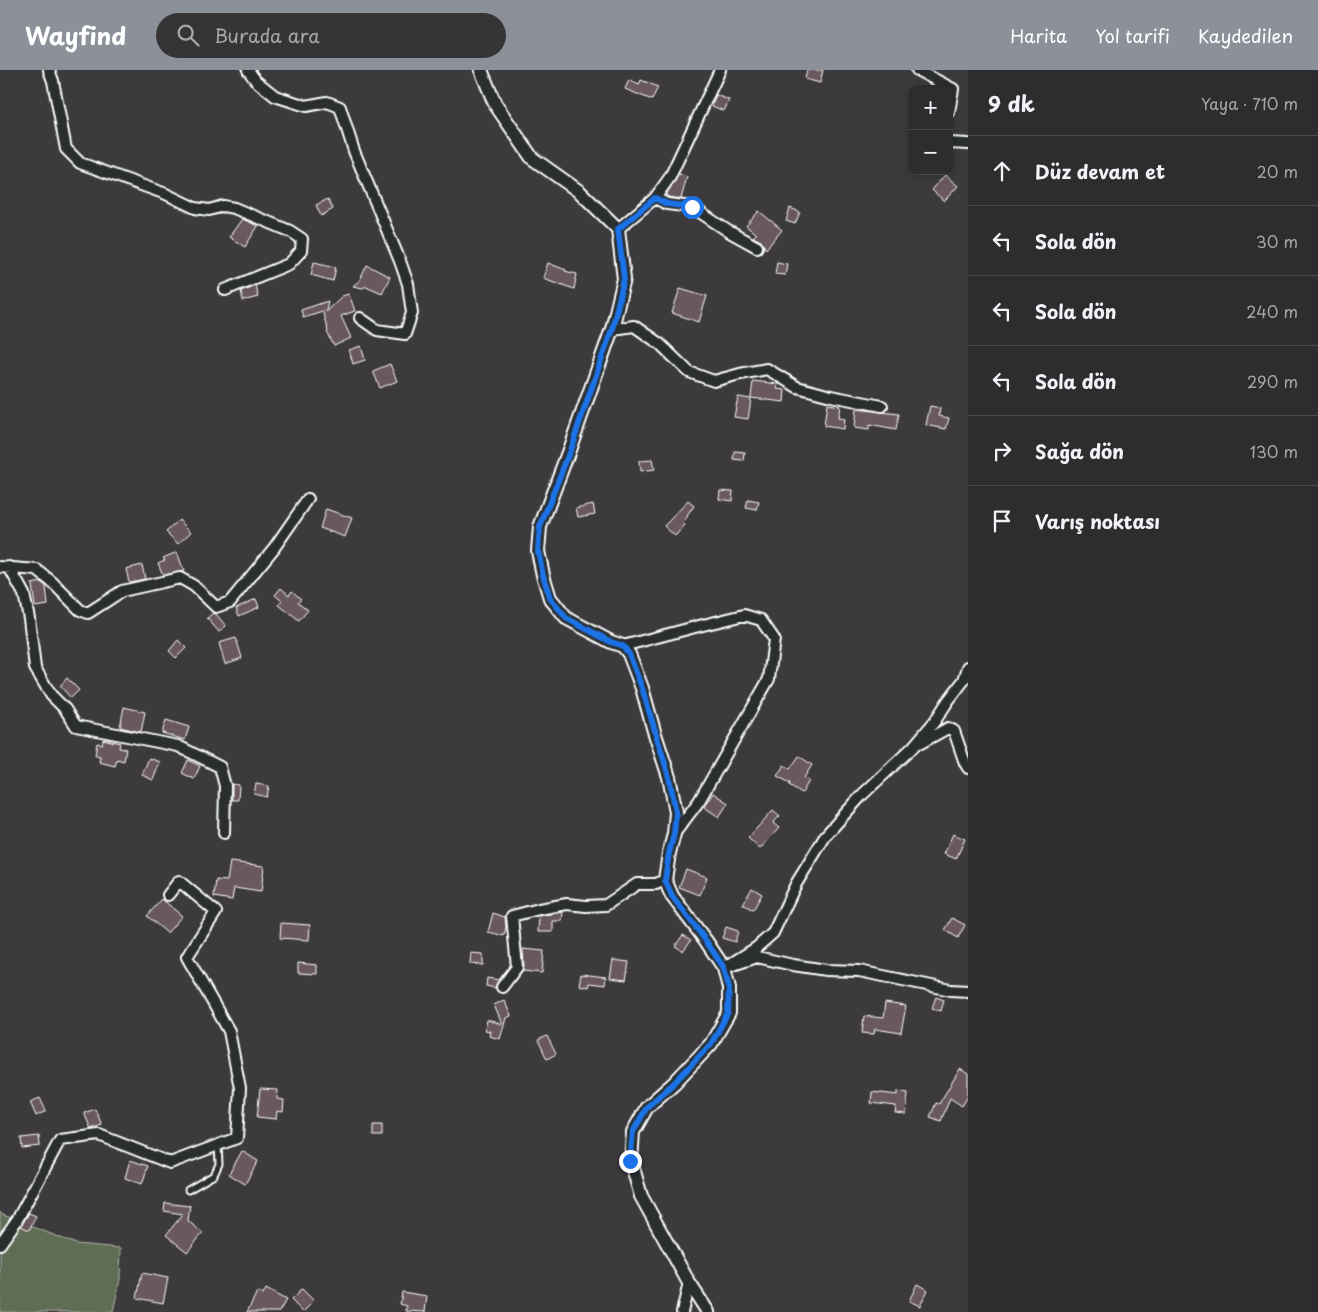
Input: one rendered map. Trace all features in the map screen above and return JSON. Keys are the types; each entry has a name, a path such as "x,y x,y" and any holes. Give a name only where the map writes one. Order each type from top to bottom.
{"street":[{"path":"49,70 53,81 66,150 80,163 166,194 195,208 209,210 223,206 234,208 290,231 302,239 301,251 289,264 225,290"},
{"path":"248,70 256,81 275,96 306,106 327,102 340,107 354,151 400,261 408,284 412,313 405,334 377,330 360,318"},
{"path":"481,70 496,104 532,158 580,192 618,229 624,279 612,329 570,450 540,527 538,551 550,598 566,618 611,642 623,646 744,616 761,620 774,639 769,679 699,801 674,834"},
{"path":"618,229 655,198 670,177 720,70"},
{"path":"917,70 945,85"},
{"path":"953,143 968,144"},
{"path":"655,198 667,204 692,207 728,231 757,247"},
{"path":"612,329 634,326 660,344 689,372 714,381 767,369 798,387 882,406"},
{"path":"5,567 37,570 80,610 88,613 122,591 180,578 194,586 216,608 230,602 274,548 308,499"},
{"path":"5,567 24,594 35,668 51,695 76,726 178,746 220,768 225,786 224,833"},
{"path":"623,646 629,654 642,688 669,777 676,812 674,834 665,880 672,896 724,968 729,988 728,1013 711,1044 674,1083 647,1107 633,1132 630,1161 641,1196 689,1283 708,1312"},
{"path":"724,968 756,948 773,933 796,884 826,835 862,794 913,747 936,721 964,680 968,667"},
{"path":"913,747 948,728 954,731 968,768"},
{"path":"502,987 517,968 512,916 567,904 586,906 606,905 637,884 656,884 665,880"},
{"path":"0,1244 17,1220 60,1140 99,1135 170,1163 236,1138 240,1088 229,1031 187,957 216,912 179,881 168,895"},
{"path":"724,968 757,957 826,970 859,970 951,990 968,991"},
{"path":"682,1312 689,1283"}],"lane":[{"path":"188,1190 214,1175 219,1164 218,1144"}],"green space":[{"path":"0,1212 76,1244 121,1248 120,1279 113,1312 0,1312"}],"building":[{"path":"807,70 823,70 820,83 805,79"},
{"path":"629,80 639,85 641,80 658,87 652,100 625,89"},
{"path":"716,95 729,100 724,111 712,106"},
{"path":"679,174 687,177 681,199 666,196 667,193"},
{"path":"945,175 958,186 944,201 932,190"},
{"path":"328,199 333,209 321,216 316,205"},
{"path":"790,208 800,212 795,224 786,221"},
{"path":"759,211 782,230 766,249 761,241 753,237 756,234 746,226"},
{"path":"242,219 258,226 245,247 229,237"},
{"path":"314,262 336,267 333,281 311,275"},
{"path":"777,262 787,264 785,275 775,274"},
{"path":"548,263 577,274 574,289 543,278"},
{"path":"367,265 390,277 382,293 366,286 363,288 353,286 360,280"},
{"path":"255,285 258,297 243,301 241,291"},
{"path":"680,288 707,296 699,322 672,313"},
{"path":"349,294 355,311 341,316 351,338 334,346 327,332 323,314 342,296"},
{"path":"328,301 326,310 303,317 301,310"},
{"path":"361,346 365,360 353,364 349,350"},
{"path":"390,364 397,381 380,388 373,371"},
{"path":"753,381 778,384 777,389 785,390 784,402 751,398"},
{"path":"738,397 751,399 748,419 734,417"},
{"path":"827,404 840,406 838,418 844,419 843,429 824,426"},
{"path":"930,406 940,408 939,416 949,418 946,429 926,425"},
{"path":"856,409 899,414 896,430 869,425 869,430 854,428"},
{"path":"735,452 745,453 744,461 734,460"},
{"path":"652,460 654,470 640,472 639,461"},
{"path":"720,490 733,491 732,501 719,499"},
{"path":"748,500 759,502 757,510 746,508"},
{"path":"688,501 694,506 683,523 685,525 675,536 664,526"},
{"path":"593,504 595,514 578,517 576,508"},
{"path":"326,509 352,518 345,537 320,528"},
{"path":"179,520 191,532 178,544 166,532"},
{"path":"177,552 184,571 163,575 158,563 165,560 163,558"},
{"path":"142,565 145,579 129,582 126,569"},
{"path":"41,582 46,586 48,605 35,607 32,584"},
{"path":"281,588 289,595 292,591 301,599 298,602 308,610 299,621 279,605 282,601 275,595"},
{"path":"256,599 259,607 239,616 236,608"},
{"path":"213,613 226,626 219,632 207,618"},
{"path":"236,638 242,658 225,664 219,643"},
{"path":"178,640 186,648 176,658 169,651"},
{"path":"67,678 79,690 71,698 60,686"},
{"path":"124,707 145,712 141,732 120,727"},
{"path":"166,720 189,727 185,740 162,733"},
{"path":"103,739 120,743 119,748 126,749 124,761 117,759 115,766 99,762 100,756 95,755 97,743 102,744"},
{"path":"799,756 812,765 804,778 809,781 802,793 789,785 790,783 777,776 784,765 790,769"},
{"path":"149,758 160,762 153,780 142,775"},
{"path":"188,760 200,766 194,779 182,773"},
{"path":"232,784 239,785 238,800 232,800"},
{"path":"256,784 269,786 267,797 254,794"},
{"path":"713,793 728,803 719,817 704,807"},
{"path":"773,810 780,816 773,823 779,828 760,849 748,838"},
{"path":"953,834 965,839 956,859 944,854"},
{"path":"230,862 264,866 261,892 234,888 232,900 214,897 216,880 227,881"},
{"path":"686,869 707,877 700,895 679,887"},
{"path":"752,888 762,894 753,910 743,904"},
{"path":"162,899 182,916 167,933 147,916"},
{"path":"563,912 562,921 553,921 553,932 538,932 539,916"},
{"path":"493,913 505,917 506,927 504,936 488,932"},
{"path":"952,918 965,925 958,938 945,930"},
{"path":"281,923 310,925 309,940 280,938"},
{"path":"726,927 738,931 735,942 722,938"},
{"path":"683,935 691,940 683,951 675,946"},
{"path":"523,949 544,951 542,973 522,971 524,966"},
{"path":"471,953 483,954 483,965 470,964"},
{"path":"613,960 629,962 626,980 610,978"},
{"path":"298,963 317,965 317,974 298,973"},
{"path":"581,974 606,977 605,985 589,983 588,987 579,985"},
{"path":"487,978 499,980 495,988 486,986"},
{"path":"936,997 944,1000 941,1011 932,1008"},
{"path":"504,1000 511,1016 506,1018 500,1039 489,1036 490,1031 485,1030 487,1020 502,1024 494,1005"},
{"path":"885,1003 906,1006 901,1033 875,1029 874,1034 862,1033 864,1016 883,1018"},
{"path":"547,1036 556,1054 547,1059 538,1040"},
{"path":"960,1069 968,1074 968,1096 962,1106 950,1098 941,1121 930,1117 936,1103 939,1104"},
{"path":"260,1089 278,1090 277,1099 284,1100 283,1112 277,1111 276,1119 257,1117"},
{"path":"898,1091 908,1093 906,1114 895,1113 896,1106 871,1103 872,1092 898,1095"},
{"path":"40,1098 46,1111 36,1116 30,1102"},
{"path":"95,1109 102,1125 91,1129 84,1113"},
{"path":"373,1125 382,1125 382,1136 373,1136"},
{"path":"39,1136 40,1146 22,1148 21,1138"},
{"path":"242,1151 258,1161 245,1184 229,1174"},
{"path":"130,1160 148,1166 142,1184 125,1178"},
{"path":"165,1203 190,1205 188,1221 203,1233 187,1252 166,1235 183,1214 164,1211"},
{"path":"29,1213 36,1216 29,1230 21,1226"},
{"path":"142,1273 168,1278 163,1303 137,1298"},
{"path":"917,1284 928,1290 920,1306 909,1301"},
{"path":"266,1289 286,1300 279,1312 247,1312 257,1292 263,1295"},
{"path":"302,1289 314,1301 303,1312 291,1300"},
{"path":"402,1292 427,1296 425,1312 406,1311 407,1306 400,1304"}],"route":[{"path":"630,1161 633,1132 647,1107 674,1083 711,1044 728,1013 729,988 724,968 672,896 665,880 674,834 676,812 669,777 642,688 629,654 623,646 611,642 566,618 550,598 538,551 540,527 570,450 612,329 624,279 618,229 655,198 667,204 692,207"}]}
